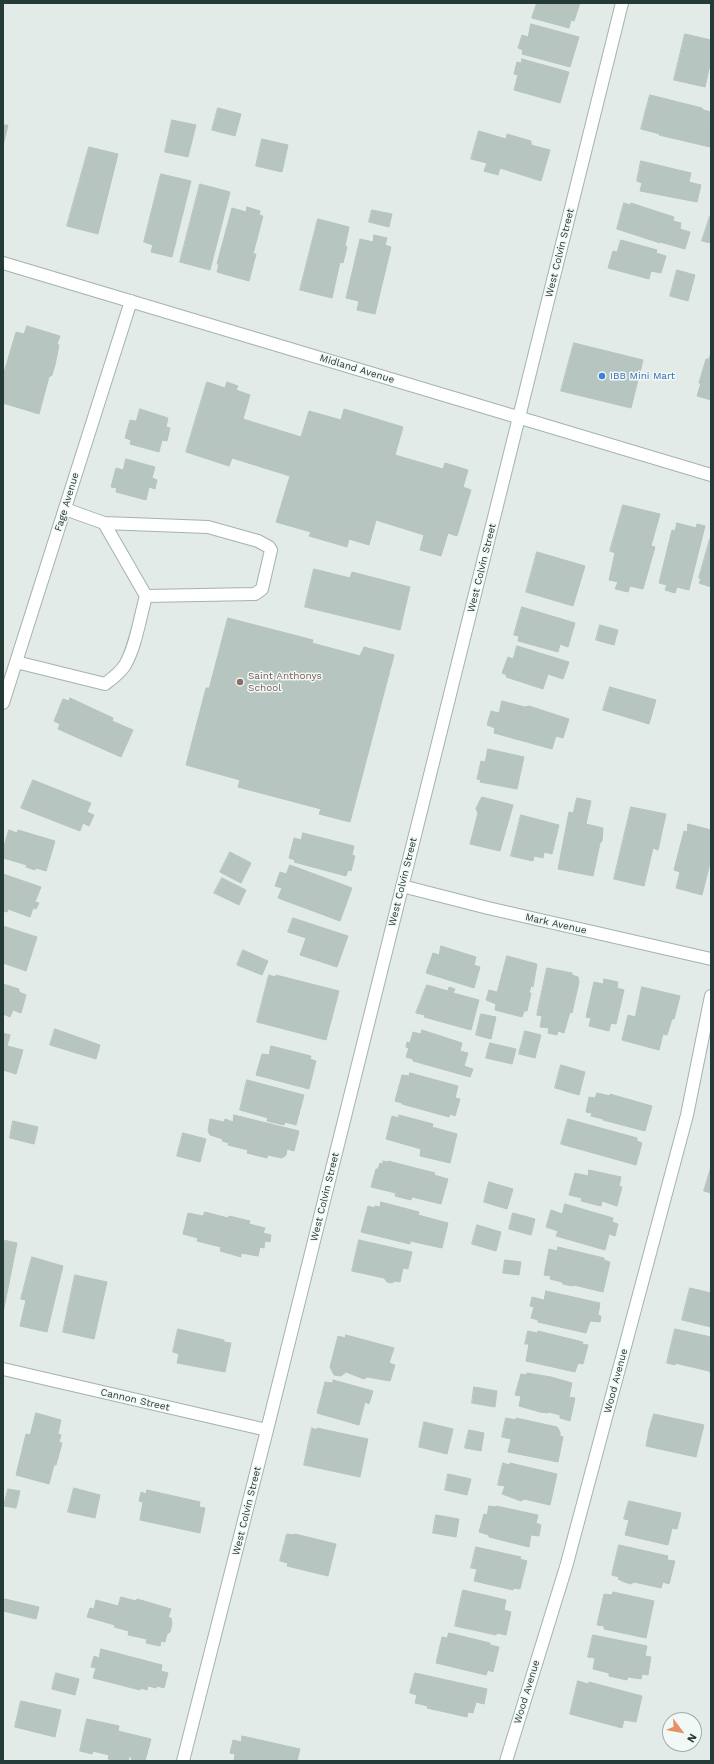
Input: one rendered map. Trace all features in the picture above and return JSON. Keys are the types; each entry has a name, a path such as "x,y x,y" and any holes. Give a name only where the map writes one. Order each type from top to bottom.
{"street":[{"name":"West Colvin Street","path":"183,1761 267,1430 622,3"},
{"name":"Midland Avenue","path":"3,263 711,475"},
{"name":"Fage Avenue","path":"3,703 131,301"},
{"path":"65,509 104,523 208,527 258,541 269,547 271,550 262,589 255,594 146,596"},
{"path":"16,662 105,684 118,674 128,659 146,596 104,523"},
{"name":"Mark Avenue","path":"402,886 488,908 711,959"},
{"name":"Wood Avenue","path":"506,1761 568,1559 687,1115 711,996"},
{"name":"Cannon Street","path":"3,1369 267,1430"}],"building":[{"path":"537,3 580,3 574,21 571,20 569,28 532,18"},
{"path":"531,24 579,37 570,67 522,54 523,50 518,48 522,35 528,37"},
{"path":"685,34 711,40 711,60 705,87 674,80"},
{"path":"522,59 569,72 560,103 514,90 518,75 514,74 517,62 521,63"},
{"path":"650,95 702,108 703,110 711,112 710,147 659,135 660,134 641,129"},
{"path":"218,108 241,114 235,136 212,130"},
{"path":"172,120 196,125 188,157 165,152"},
{"path":"3,125 8,125 3,146"},
{"path":"479,131 506,139 507,134 531,141 531,145 550,150 541,181 500,168 498,175 484,171 487,163 471,159"},
{"path":"262,139 288,145 282,172 256,166"},
{"path":"89,147 118,154 98,234 67,226"},
{"path":"641,161 691,173 689,182 701,185 697,202 640,191 642,183 637,181"},
{"path":"161,174 191,181 172,257 151,252 153,245 144,242"},
{"path":"200,184 230,192 210,270 180,262"},
{"path":"624,203 630,205 631,203 674,217 673,221 681,223 680,229 690,232 685,249 660,243 617,229"},
{"path":"247,207 260,211 259,215 263,216 253,254 256,254 249,281 217,272 219,264 217,264 232,208 246,212"},
{"path":"372,210 392,214 389,227 369,222"},
{"path":"711,216 711,243 702,241"},
{"path":"318,219 349,227 345,246 347,247 343,263 340,262 332,298 300,290"},
{"path":"374,235 387,238 385,245 391,247 375,314 357,310 359,301 346,298 360,239 373,242"},
{"path":"621,240 657,250 656,253 666,256 661,273 651,271 649,279 608,268 613,251 617,252"},
{"path":"677,270 695,275 688,301 670,296"},
{"path":"27,326 60,336 57,344 59,345 55,365 52,375 49,377 39,414 3,403 3,376 16,332 24,334"},
{"name":"IBB Mini Mart","path":"574,343 643,360 631,408 561,391"},
{"path":"711,351 711,400 697,396 706,359 709,359"},
{"path":"207,382 225,388 227,382 238,386 236,390 250,395 243,419 301,437 309,411 341,420 344,409 403,427 395,455 443,469 445,463 468,470 463,487 471,490 457,536 448,533 441,556 420,550 424,535 376,520 369,545 349,539 347,547 309,536 311,532 276,522 290,476 232,458 229,466 186,452"},
{"path":"140,409 168,418 166,427 170,428 167,441 162,440 159,452 130,444 131,440 125,438 130,420 136,421"},
{"path":"126,459 155,467 152,478 157,480 155,489 149,487 146,500 116,492 117,488 111,487 116,468 123,470"},
{"path":"623,505 660,514 651,546 655,547 643,589 630,586 628,592 615,589 618,582 609,580 615,553 610,551"},
{"path":"677,523 696,528 697,524 705,526 689,590 677,587 675,593 665,590 667,585 659,583 672,530 675,531"},
{"path":"710,539 711,587 699,583 701,579 699,578"},
{"path":"537,552 585,566 573,606 526,592"},
{"path":"314,569 350,578 352,572 410,587 400,630 305,607"},
{"path":"522,607 575,623 568,647 560,644 558,652 518,641 519,636 514,635"},
{"path":"228,618 313,640 312,643 360,656 364,647 394,655 350,822 319,814 321,809 238,787 240,780 186,765 206,688 209,688"},
{"path":"600,625 618,630 614,645 596,640"},
{"path":"517,646 569,662 563,679 548,674 543,689 506,677 507,675 502,673 508,657 513,659"},
{"path":"610,687 656,700 649,724 603,710"},
{"path":"70,698 113,718 112,721 133,730 121,757 58,729 60,724 54,721 63,699 69,701"},
{"path":"502,701 525,707 529,706 569,719 563,738 556,736 552,749 494,733 495,728 487,725 491,711 499,713"},
{"path":"488,749 524,757 517,789 480,782 481,780 477,779 481,761 485,762"},
{"path":"33,780 91,803 87,812 94,815 89,826 83,823 80,831 21,808"},
{"path":"482,797 513,805 500,851 470,844 478,813 476,809"},
{"path":"577,798 591,801 586,824 603,828 602,841 600,843 593,876 558,869 569,812 573,813"},
{"path":"631,807 666,814 658,850 653,848 644,886 614,879"},
{"path":"521,815 559,825 552,854 544,852 543,858 534,856 533,861 511,856"},
{"path":"688,824 711,830 711,859 702,895 676,888 680,872 674,870 684,831 687,832"},
{"path":"9,830 17,833 18,830 55,841 46,871 36,868 35,870 26,867 27,865 3,858 3,850"},
{"path":"303,833 354,846 352,855 355,856 351,871 348,870 346,876 294,862 295,860 289,858 294,838 301,840"},
{"path":"230,852 251,863 241,883 220,872"},
{"path":"290,865 352,888 340,921 278,898 282,888 275,886 280,872 286,874"},
{"path":"3,874 41,887 35,902 39,903 36,909 33,908 30,917 8,909 7,912 3,911"},
{"path":"222,878 246,890 239,905 214,893"},
{"path":"293,918 348,936 337,967 300,955 306,938 288,932"},
{"path":"3,926 37,937 26,971 3,963"},
{"path":"441,946 476,957 474,965 480,967 474,988 426,973 433,953 439,955"},
{"path":"243,950 268,961 262,975 237,965"},
{"path":"507,956 537,964 533,987 531,986 529,993 531,993 527,1011 524,1011 522,1017 495,1010 496,1004 486,1000 489,990 497,992"},
{"path":"547,968 572,973 572,975 578,977 579,982 572,1013 570,1012 564,1033 558,1031 557,1035 548,1033 549,1028 540,1027 542,1016 537,1015"},
{"path":"269,975 275,977 276,975 339,991 326,1040 257,1022"},
{"path":"604,979 618,982 617,988 624,990 616,1024 611,1023 609,1031 589,1026 591,1018 586,1017 594,982 603,984"},
{"path":"3,984 19,989 19,992 26,995 21,1013 13,1010 10,1017 3,1014"},
{"path":"427,985 448,991 449,987 455,989 453,993 479,1000 471,1030 424,1017 425,1015 416,1013"},
{"path":"642,987 680,996 674,1019 672,1019 667,1035 663,1034 659,1050 622,1040 628,1015 635,1017"},
{"path":"481,1014 496,1017 491,1039 476,1035"},
{"path":"55,1029 100,1045 96,1059 50,1045"},
{"path":"422,1030 462,1043 460,1051 468,1053 464,1066 473,1069 470,1077 413,1061 413,1059 406,1057 409,1048 406,1047 407,1042 410,1043 413,1032 421,1034"},
{"path":"525,1031 541,1035 535,1058 519,1054"},
{"path":"3,1033 10,1035 7,1046 23,1050 16,1074 3,1070"},
{"path":"490,1043 516,1049 512,1064 486,1058"},
{"path":"271,1046 311,1056 310,1059 316,1061 309,1089 256,1075 262,1054 269,1055"},
{"path":"561,1065 585,1072 579,1095 555,1088"},
{"path":"410,1073 458,1086 455,1098 460,1099 455,1116 450,1114 449,1117 395,1101 402,1075 409,1076"},
{"path":"247,1080 304,1095 296,1125 285,1122 284,1125 267,1121 268,1118 240,1110"},
{"path":"597,1093 610,1096 610,1094 652,1106 645,1131 591,1116 592,1113 586,1112 589,1097 595,1098"},
{"path":"234,1115 299,1131 294,1151 287,1149 286,1155 282,1158 268,1155 267,1158 247,1153 248,1150 228,1145 229,1143 222,1141 223,1139 210,1135 208,1131 210,1119 224,1122 225,1119 233,1122"},
{"path":"399,1115 433,1124 432,1127 457,1134 450,1163 420,1156 421,1149 386,1139 392,1116 399,1118"},
{"path":"568,1119 637,1138 637,1141 642,1143 636,1165 561,1144"},
{"path":"13,1121 38,1127 34,1144 10,1138"},
{"path":"183,1133 206,1139 200,1162 177,1156"},
{"path":"383,1161 435,1173 434,1175 448,1179 441,1204 412,1197 411,1200 395,1196 396,1193 371,1187 376,1169 378,1169 380,1163 383,1164"},
{"path":"711,1167 711,1193 704,1191"},
{"path":"589,1170 621,1177 619,1186 622,1187 617,1206 602,1201 601,1206 581,1201 582,1198 569,1195 575,1173 588,1176"},
{"path":"489,1182 513,1189 507,1209 484,1202"},
{"path":"381,1202 419,1212 418,1215 448,1223 442,1248 410,1241 410,1244 361,1232 368,1206 375,1208 375,1206 380,1207"},
{"path":"565,1204 613,1218 612,1222 618,1224 615,1236 609,1234 605,1250 556,1236 558,1231 546,1227 551,1210 562,1214"},
{"path":"205,1212 228,1218 229,1216 250,1221 249,1224 265,1228 263,1233 271,1235 270,1242 265,1241 264,1248 260,1247 258,1256 241,1253 241,1257 220,1251 221,1247 197,1241 198,1238 183,1234 188,1213 203,1216"},
{"path":"513,1213 535,1219 531,1235 509,1229"},
{"path":"477,1225 501,1232 496,1251 472,1244"},
{"path":"3,1240 17,1243 3,1313"},
{"path":"359,1240 412,1252 408,1269 403,1268 400,1282 387,1282 384,1278 352,1271"},
{"path":"558,1247 604,1258 604,1260 610,1262 603,1292 563,1284 562,1282 550,1279 551,1276 544,1275 549,1249 557,1251"},
{"path":"32,1257 63,1266 47,1332 20,1326 26,1300 21,1299"},
{"path":"505,1260 521,1262 519,1275 503,1273"},
{"path":"75,1275 107,1282 94,1339 63,1332"},
{"path":"690,1288 711,1293 711,1327 682,1320"},
{"path":"546,1291 600,1303 598,1315 601,1316 600,1322 590,1321 586,1333 538,1322 538,1320 531,1318 534,1307 530,1306 532,1297 544,1300"},
{"path":"178,1329 231,1343 225,1372 177,1363 179,1354 173,1352"},
{"path":"675,1329 711,1337 711,1374 709,1371 675,1363 675,1365 667,1363"},
{"path":"528,1331 537,1333 538,1331 583,1342 582,1344 588,1345 583,1364 578,1363 575,1372 526,1361 529,1344 525,1344"},
{"path":"346,1335 394,1348 389,1363 395,1365 390,1381 367,1377 364,1379 346,1372 341,1376 334,1375 330,1367 338,1336 345,1338"},
{"path":"527,1373 551,1377 572,1383 569,1397 575,1398 570,1421 560,1418 560,1415 549,1412 540,1412 519,1406 521,1396 515,1395 521,1374 527,1375"},
{"path":"333,1380 373,1391 369,1404 365,1402 359,1425 317,1413 325,1382 333,1383"},
{"path":"474,1387 497,1391 495,1407 472,1403"},
{"path":"36,1413 61,1420 58,1434 61,1435 59,1442 62,1443 49,1484 16,1475 26,1434 30,1435"},
{"path":"654,1414 704,1425 696,1457 646,1446"},
{"path":"506,1418 516,1420 516,1418 557,1427 560,1432 560,1436 563,1437 558,1462 508,1452 511,1439 502,1437"},
{"path":"424,1422 453,1429 447,1454 419,1447"},
{"path":"312,1428 368,1439 360,1477 304,1465"},
{"path":"469,1430 484,1433 481,1451 465,1448"},
{"path":"503,1463 509,1465 510,1463 557,1474 550,1505 524,1499 521,1501 502,1494 505,1486 498,1485"},
{"path":"448,1474 471,1479 467,1495 445,1490"},
{"path":"74,1488 100,1495 95,1518 68,1512"},
{"path":"8,1489 20,1491 16,1508 4,1506"},
{"path":"147,1490 200,1502 199,1507 205,1508 200,1533 140,1520 143,1502 139,1501 141,1492 146,1494"},
{"path":"629,1501 681,1513 677,1529 672,1528 668,1545 625,1535 629,1520 624,1519"},
{"path":"489,1506 496,1506 538,1515 536,1523 541,1525 539,1536 531,1535 529,1547 489,1537 489,1535 479,1532 484,1514 487,1515"},
{"path":"436,1515 459,1519 456,1537 433,1533"},
{"path":"287,1534 295,1534 336,1544 328,1576 287,1566 288,1563 280,1561"},
{"path":"619,1545 668,1556 667,1560 675,1561 669,1584 663,1582 661,1588 634,1582 631,1584 612,1575"},
{"path":"476,1547 521,1557 520,1559 527,1561 520,1589 513,1588 513,1590 474,1581 477,1569 471,1568"},
{"path":"463,1590 506,1600 504,1610 511,1612 506,1635 497,1633 496,1635 455,1626"},
{"path":"613,1592 654,1601 646,1638 604,1629 604,1626 597,1625 604,1594 612,1595"},
{"path":"121,1597 136,1601 137,1599 171,1609 168,1617 171,1618 172,1624 165,1642 161,1641 160,1646 146,1643 147,1639 128,1635 129,1631 114,1627 115,1625 87,1617 90,1608 94,1609 96,1600 118,1606"},
{"path":"5,1599 39,1607 36,1619 3,1611"},
{"path":"449,1633 490,1643 490,1645 499,1647 493,1672 488,1670 486,1675 436,1663 442,1637 447,1638"},
{"path":"593,1635 647,1646 645,1656 651,1657 648,1675 642,1674 641,1679 628,1677 627,1680 609,1676 609,1673 593,1669 595,1658 588,1657"},
{"path":"101,1649 162,1665 161,1671 168,1673 164,1688 148,1686 147,1690 141,1688 140,1690 93,1678 96,1668 91,1667 94,1656 99,1658"},
{"path":"56,1673 79,1679 75,1695 52,1689"},
{"path":"415,1673 487,1689 484,1704 476,1702 473,1713 468,1712 467,1717 427,1708 428,1706 415,1703 417,1695 410,1693"},
{"path":"578,1681 588,1684 589,1682 642,1696 636,1722 624,1720 622,1728 570,1714"},
{"path":"21,1701 61,1710 55,1737 15,1727"},
{"path":"87,1719 119,1726 118,1731 151,1739 145,1761 131,1761 132,1757 129,1757 128,1761 119,1761 108,1759 109,1755 93,1751 92,1754 80,1751"},
{"path":"242,1736 300,1749 297,1761 234,1761 235,1754 230,1753 233,1740 241,1742"}],"place":[{"name":"IBB Mini Mart","path":"602,376"},
{"name":"Saint Anthonys School","path":"240,682"}]}
